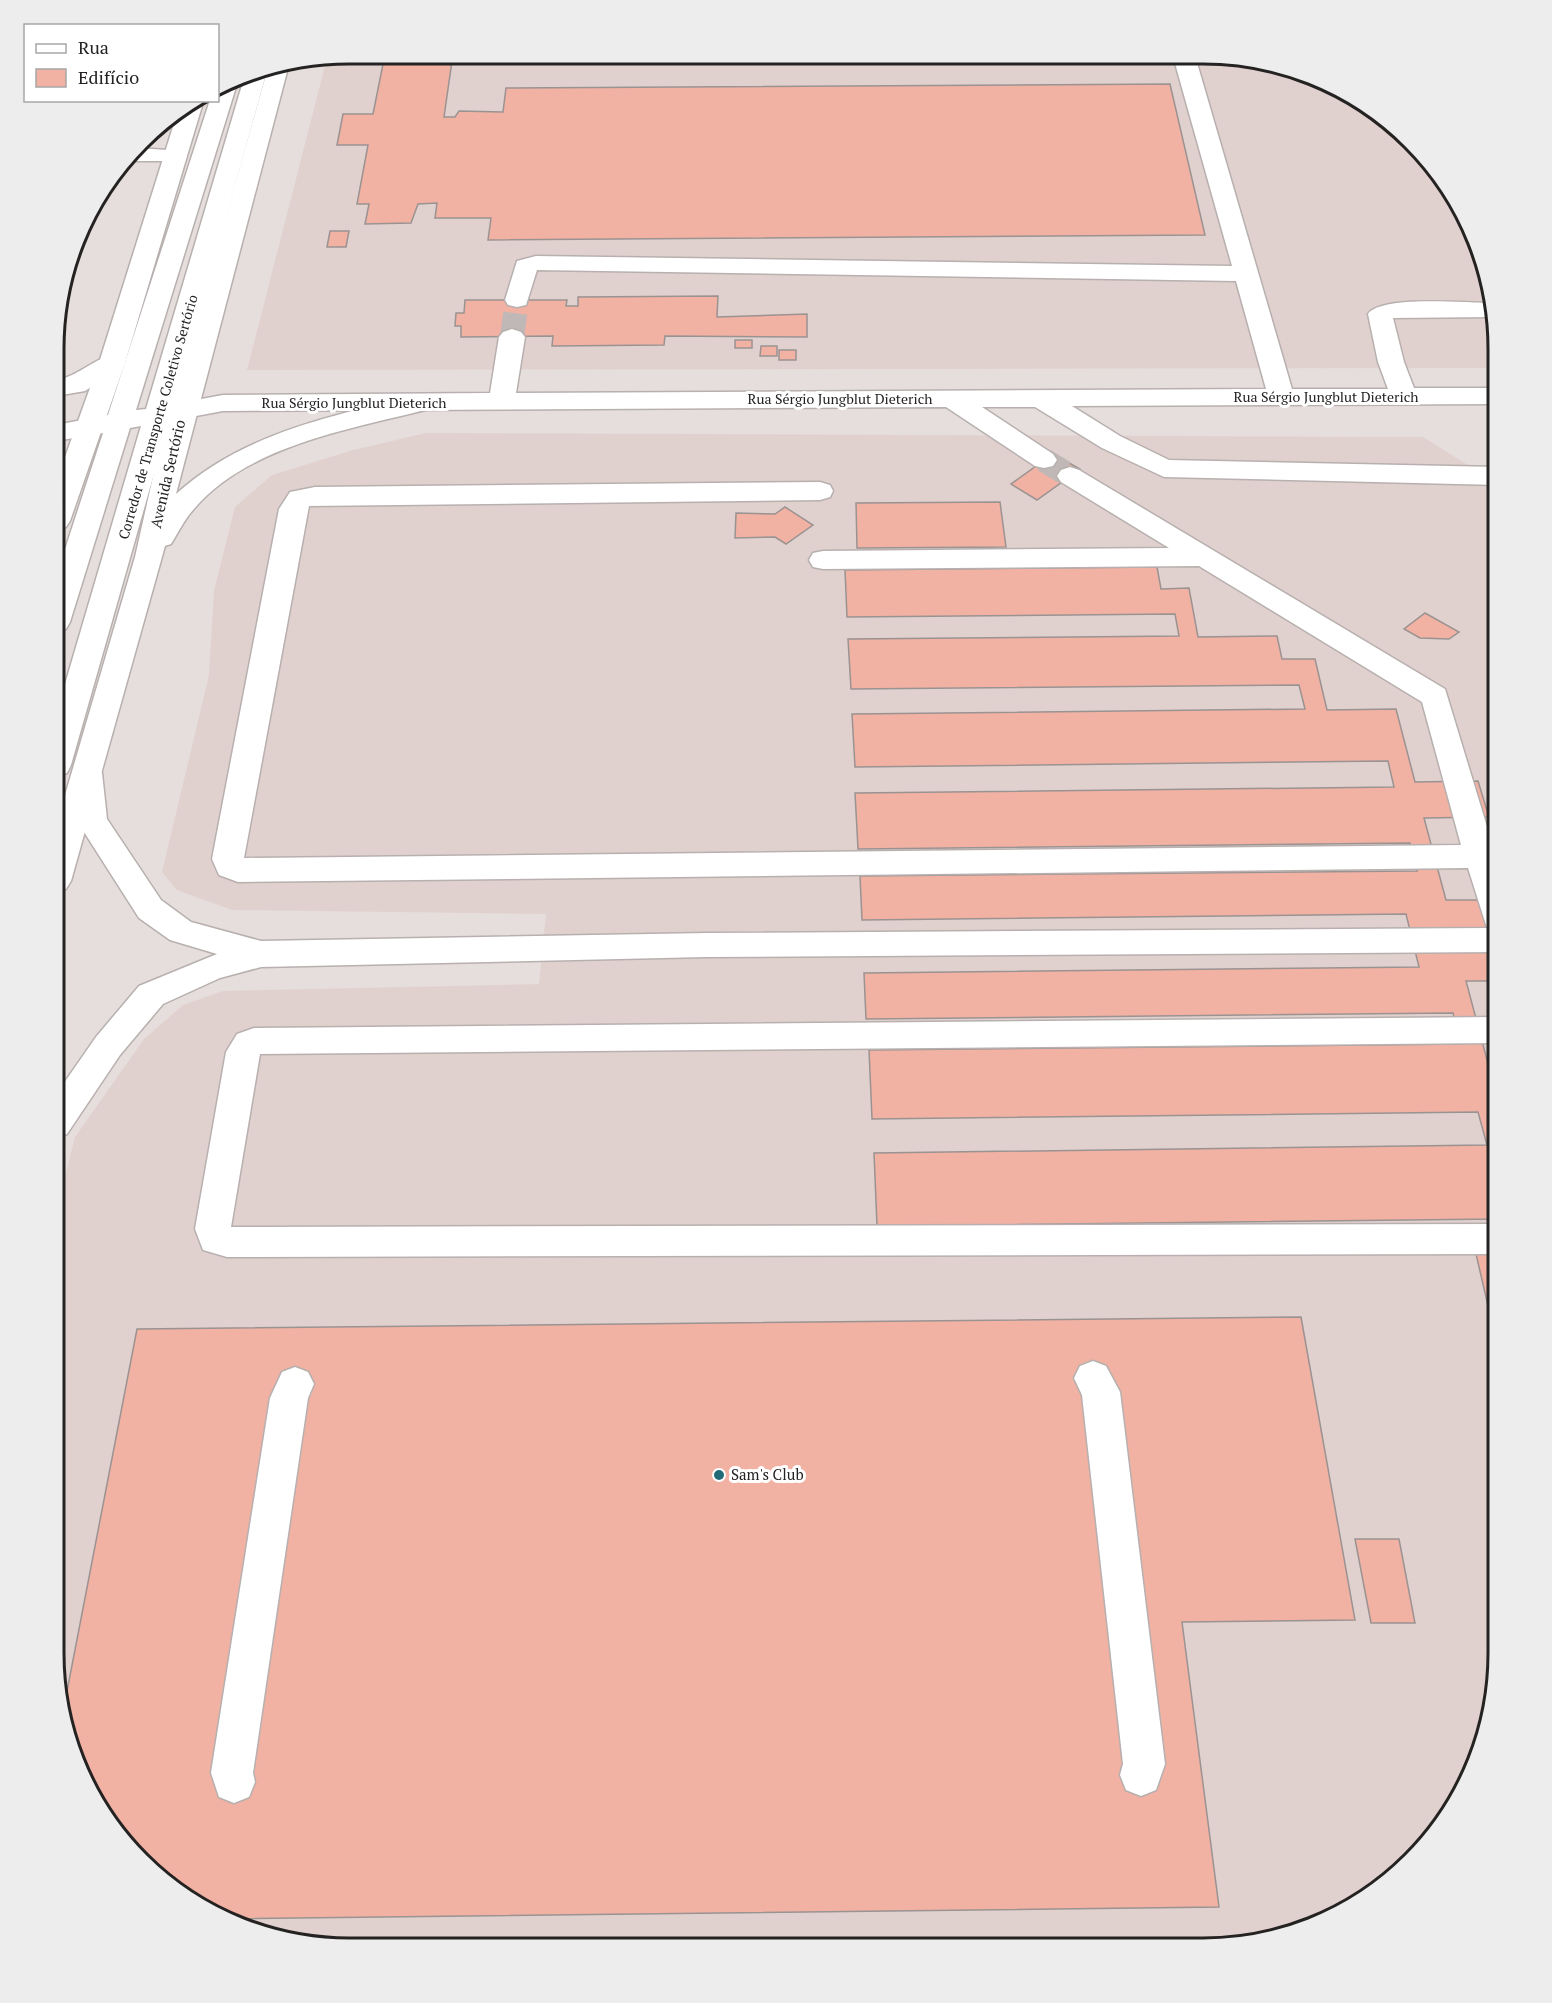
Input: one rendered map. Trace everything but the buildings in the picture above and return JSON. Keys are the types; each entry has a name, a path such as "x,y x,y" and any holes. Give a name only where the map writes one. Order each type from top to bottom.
{"main road":[{"path":"1186,64 1244,274 1281,397"},
{"name":"Avenida Sertório","path":"64,853 149,557 184,411 277,74"},
{"name":"Corredor de Transporte Coletivo Sertório","path":"64,738 254,81"},
{"path":"64,597 223,94"},
{"path":"64,498 112,363 184,117"},
{"path":"141,155 174,156"},
{"path":"517,300 526,266 536,263 1244,274"},
{"path":"1404,396 1391,362 1380,314 1392,310 1485,310"},
{"path":"502,401 512,337"},
{"path":"64,386 76,384 112,363"},
{"name":"Rua Sérgio Jungblut Dieterich","path":"64,432 88,430 223,403 1488,396"},
{"path":"1040,398 1111,442 1164,468 1488,476"},
{"path":"952,399 1044,460"},
{"path":"149,557 186,500 224,470 286,439 335,422 420,403"},
{"path":"1070,476 1435,696 1488,884"},
{"path":"820,491 300,498 293,509 227,863 238,870 1480,856"},
{"path":"823,560 1205,557"},
{"path":"87,773 92,821 150,909 181,931 261,954"},
{"path":"64,1111 108,1046 151,995 211,968 261,954 719,944 1488,940"},
{"path":"1488,1030 254,1041 249,1043 243,1052 213,1229 216,1239 227,1242 1488,1239"},
{"path":"1093,1378 1101,1392 1144,1764 1141,1775"},
{"path":"234,1782 232,1773 287,1410 295,1384"}],"shaded area":[{"path":"349,64 1203,64 1240,67 1277,74 1312,86 1361,112 1391,135 1429,176 1458,223 1478,275 1485,312 1488,349 1488,368 247,370 325,66"},
{"path":"426,433 1423,437 1488,478 1487,1673 1478,1728 1466,1763 1440,1812 1417,1842 1391,1868 1361,1891 1312,1917 1277,1929 1222,1938 330,1938 275,1929 240,1917 191,1891 161,1868 135,1842 112,1812 86,1763 74,1728 65,1673 64,1180 75,1137 144,1039 183,1005 223,991 539,984 546,914 232,910 177,890 162,872 209,675 214,591 235,507 272,475 353,450"}],"tunnel":[{"path":"512,337 517,300"},
{"path":"1044,460 1070,476"}],"place":[{"name":"Sam's Club","path":"719,1475"}]}
